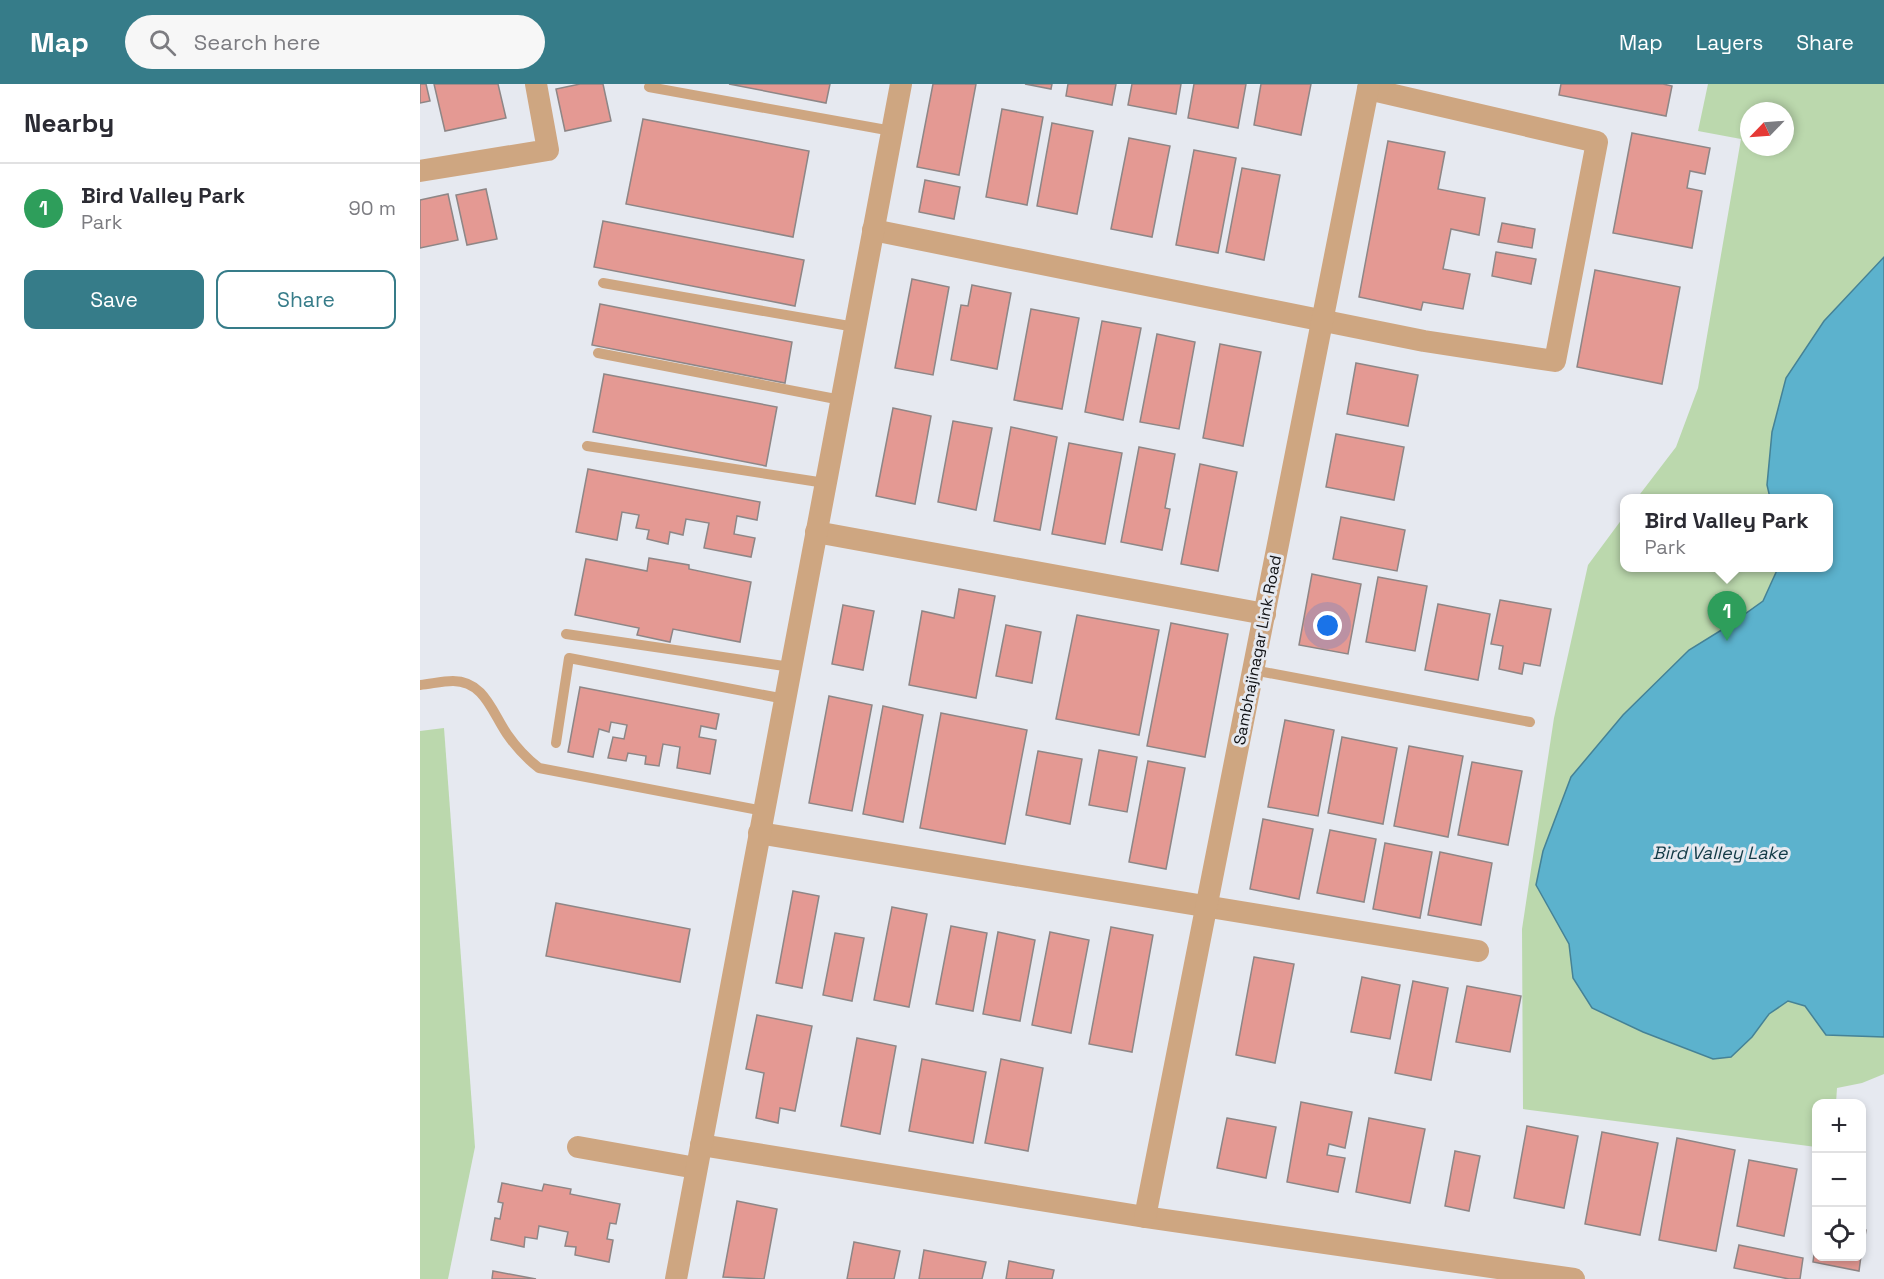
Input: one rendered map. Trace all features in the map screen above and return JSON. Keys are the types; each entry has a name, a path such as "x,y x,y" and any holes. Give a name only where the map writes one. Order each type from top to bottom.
{"street":[{"path":"420,171 548,150 536,84"},
{"path":"676,1279 901,84"},
{"path":"873,230 1424,341 1555,361 1597,142 1368,87"},
{"name":"Sambhajinagar Link Road","path":"1145,1217 1368,87"},
{"path":"816,532 1264,614"},
{"path":"761,822 1206,907 1478,951"},
{"path":"701,1145 1145,1217 1574,1279"},
{"path":"578,1147 696,1168"}],"lane":[{"path":"649,87 892,131"},
{"path":"603,283 855,327"},
{"path":"598,353 841,400"},
{"path":"587,446 825,483"},
{"path":"566,634 791,667"},
{"path":"556,743 569,658 785,699"},
{"path":"1253,670 1530,722"},
{"path":"420,685 454,681 471,685 484,695 507,734 525,758 539,768 761,822"}],"green space":[{"path":"1708,84 1884,84 1884,1074 1862,1083 1837,1088 1836,1099 1812,1099 1812,1146 1523,1109 1522,929 1554,718 1588,565 1620,522 1620,572 1833,572 1833,494 1640,494 1676,447 1698,388 1740,145 1740,156 1794,156 1794,102 1740,102 1740,139 1698,131"},
{"path":"444,728 475,1147 448,1279 420,1279 420,731"}],"water":[{"name":"Bird Valley Lake","path":"1884,257 1884,1037 1826,1035 1805,1006 1788,1001 1769,1014 1752,1037 1731,1057 1713,1059 1643,1032 1592,1008 1573,978 1569,944 1536,885 1543,851 1571,777 1623,715 1689,650 1763,601 1776,572 1833,572 1833,494 1769,494 1767,485 1772,432 1786,378 1824,321"}],"building":[{"path":"420,84 426,84 430,101 420,103"},
{"path":"434,84 498,84 506,118 445,131"},
{"path":"580,84 603,84 611,121 565,131 556,89"},
{"path":"729,84 830,84 826,103"},
{"path":"933,84 976,84 959,175 917,167"},
{"path":"1025,84 1052,84 1051,89"},
{"path":"1068,84 1116,84 1112,105 1066,96"},
{"path":"1132,84 1181,84 1176,114 1128,105"},
{"path":"1194,84 1246,84 1238,128 1188,118"},
{"path":"1261,84 1311,84 1301,135 1254,125"},
{"path":"1561,84 1663,84 1672,86 1666,116 1559,95"},
{"path":"1002,109 1043,117 1027,205 986,197"},
{"path":"643,119 809,151 793,237 626,204"},
{"path":"1052,123 1093,131 1077,214 1037,206"},
{"path":"1632,133 1710,148 1705,174 1690,171 1687,188 1702,191 1692,248 1613,233"},
{"path":"1129,138 1170,146 1152,237 1111,229"},
{"path":"1388,141 1445,152 1438,189 1485,198 1479,235 1451,229 1443,269 1470,274 1463,309 1423,302 1421,310 1359,297"},
{"path":"1194,150 1236,158 1218,253 1176,245"},
{"path":"1242,168 1280,175 1264,260 1226,252"},
{"path":"925,180 960,187 954,219 919,212"},
{"path":"486,189 497,239 467,245 456,195"},
{"path":"448,194 458,240 420,248 420,200"},
{"path":"603,221 804,260 795,306 594,267"},
{"path":"1502,223 1535,229 1532,248 1498,242"},
{"path":"1496,252 1536,259 1531,284 1492,276"},
{"path":"1595,270 1680,287 1662,384 1577,367"},
{"path":"912,279 949,287 933,375 895,368"},
{"path":"972,285 1011,293 997,369 951,360 961,305 968,306"},
{"path":"600,304 792,342 785,383 592,345"},
{"path":"1031,309 1079,318 1062,409 1014,400"},
{"path":"1102,321 1141,328 1123,420 1085,412"},
{"path":"1157,334 1195,342 1179,429 1140,422"},
{"path":"1220,344 1261,352 1243,446 1203,438"},
{"path":"1356,363 1418,375 1408,426 1347,414"},
{"path":"604,374 777,407 766,466 593,432"},
{"path":"893,408 931,416 915,504 876,496"},
{"path":"953,421 992,428 976,510 938,502"},
{"path":"1011,427 1057,437 1040,530 994,521"},
{"path":"1336,434 1404,447 1394,500 1326,487"},
{"path":"1069,443 1122,453 1105,544 1052,534"},
{"path":"1139,447 1175,454 1165,508 1170,509 1162,550 1121,542"},
{"path":"1200,464 1237,472 1218,571 1181,564"},
{"path":"588,469 760,502 757,520 737,516 734,534 755,538 751,557 704,548 709,523 686,519 683,535 670,532 668,544 647,539 649,530 636,528 639,515 622,512 617,540 576,532"},
{"path":"1341,517 1405,530 1397,571 1333,559"},
{"path":"649,558 689,565 689,569 751,582 740,642 673,629 670,642 637,635 639,628 575,615 586,559 647,571"},
{"path":"1312,574 1361,584 1348,654 1299,645"},
{"path":"1378,577 1427,586 1415,651 1366,642"},
{"path":"959,589 995,596 976,698 909,685 922,611 954,618"},
{"path":"1500,600 1551,609 1540,666 1524,663 1522,674 1499,669 1503,646 1491,644"},
{"path":"1438,604 1490,614 1478,680 1425,670"},
{"path":"843,605 874,611 863,670 832,664"},
{"path":"1077,615 1159,630 1139,735 1056,719"},
{"path":"1171,623 1228,634 1205,757 1147,746"},
{"path":"1006,625 1041,632 1032,683 996,676"},
{"path":"580,687 719,714 716,729 701,726 699,737 716,740 710,774 677,768 680,747 663,744 659,766 645,764 646,756 628,753 626,761 608,758 613,737 624,739 627,725 611,722 609,732 599,729 593,757 568,752"},
{"path":"829,696 872,705 852,811 809,803"},
{"path":"883,706 923,715 903,822 863,814"},
{"path":"941,713 1027,730 1005,844 920,828"},
{"path":"1285,720 1334,730 1318,816 1268,807"},
{"path":"1342,737 1397,748 1383,824 1328,813"},
{"path":"1409,746 1463,756 1448,837 1394,826"},
{"path":"1099,750 1137,757 1127,812 1089,805"},
{"path":"1038,751 1082,759 1070,824 1026,815"},
{"path":"1148,761 1185,768 1166,869 1129,862"},
{"path":"1472,762 1522,771 1508,845 1458,835"},
{"path":"1263,819 1313,829 1299,899 1250,889"},
{"path":"1330,830 1376,839 1364,902 1317,893"},
{"path":"1385,843 1432,852 1420,918 1373,909"},
{"path":"1440,852 1492,863 1481,925 1428,915"},
{"path":"793,891 819,896 802,988 776,983"},
{"path":"556,903 690,929 680,982 546,956"},
{"path":"892,907 927,914 909,1007 874,1000"},
{"path":"951,926 987,933 973,1011 936,1004"},
{"path":"1111,927 1153,935 1132,1052 1089,1044"},
{"path":"998,932 1035,940 1020,1021 983,1014"},
{"path":"1050,932 1089,940 1071,1033 1032,1025"},
{"path":"835,933 864,938 852,1001 823,995"},
{"path":"1254,957 1294,964 1275,1063 1236,1055"},
{"path":"1362,977 1400,985 1390,1039 1351,1032"},
{"path":"1413,981 1448,988 1431,1080 1395,1073"},
{"path":"1467,986 1521,996 1510,1052 1456,1042"},
{"path":"757,1015 812,1026 795,1111 780,1108 778,1123 756,1118 764,1073 746,1069"},
{"path":"857,1038 896,1046 880,1134 841,1126"},
{"path":"922,1059 986,1072 973,1143 909,1131"},
{"path":"1001,1059 1043,1068 1028,1151 985,1143"},
{"path":"1301,1102 1352,1112 1345,1148 1329,1144 1327,1155 1345,1158 1338,1192 1287,1182"},
{"path":"1227,1118 1276,1127 1266,1178 1217,1168"},
{"path":"1369,1118 1425,1129 1410,1203 1356,1192"},
{"path":"1527,1126 1578,1136 1564,1208 1514,1198"},
{"path":"1602,1132 1658,1143 1640,1235 1585,1224"},
{"path":"1677,1138 1735,1150 1716,1251 1659,1240"},
{"path":"1455,1151 1480,1156 1469,1211 1445,1206"},
{"path":"1749,1160 1797,1169 1784,1236 1737,1226"},
{"path":"502,1183 542,1191 544,1184 571,1189 570,1194 620,1204 616,1224 610,1223 607,1239 613,1240 609,1262 575,1255 576,1247 565,1246 568,1232 539,1226 537,1239 525,1237 524,1247 491,1240 495,1218 500,1219 503,1203 498,1202"},
{"path":"737,1201 777,1209 764,1279 723,1277"},
{"path":"854,1242 900,1251 894,1279 847,1279"},
{"path":"1739,1245 1803,1258 1800,1279 1789,1279 1734,1268"},
{"path":"924,1250 986,1262 982,1279 919,1279"},
{"path":"1009,1261 1054,1270 1052,1279 1006,1279"},
{"path":"1813,1261 1860,1261 1859,1271"},
{"path":"493,1271 536,1279 492,1279"}],"place":[{"name":"Bird Valley Park","path":"1727,641"}]}
